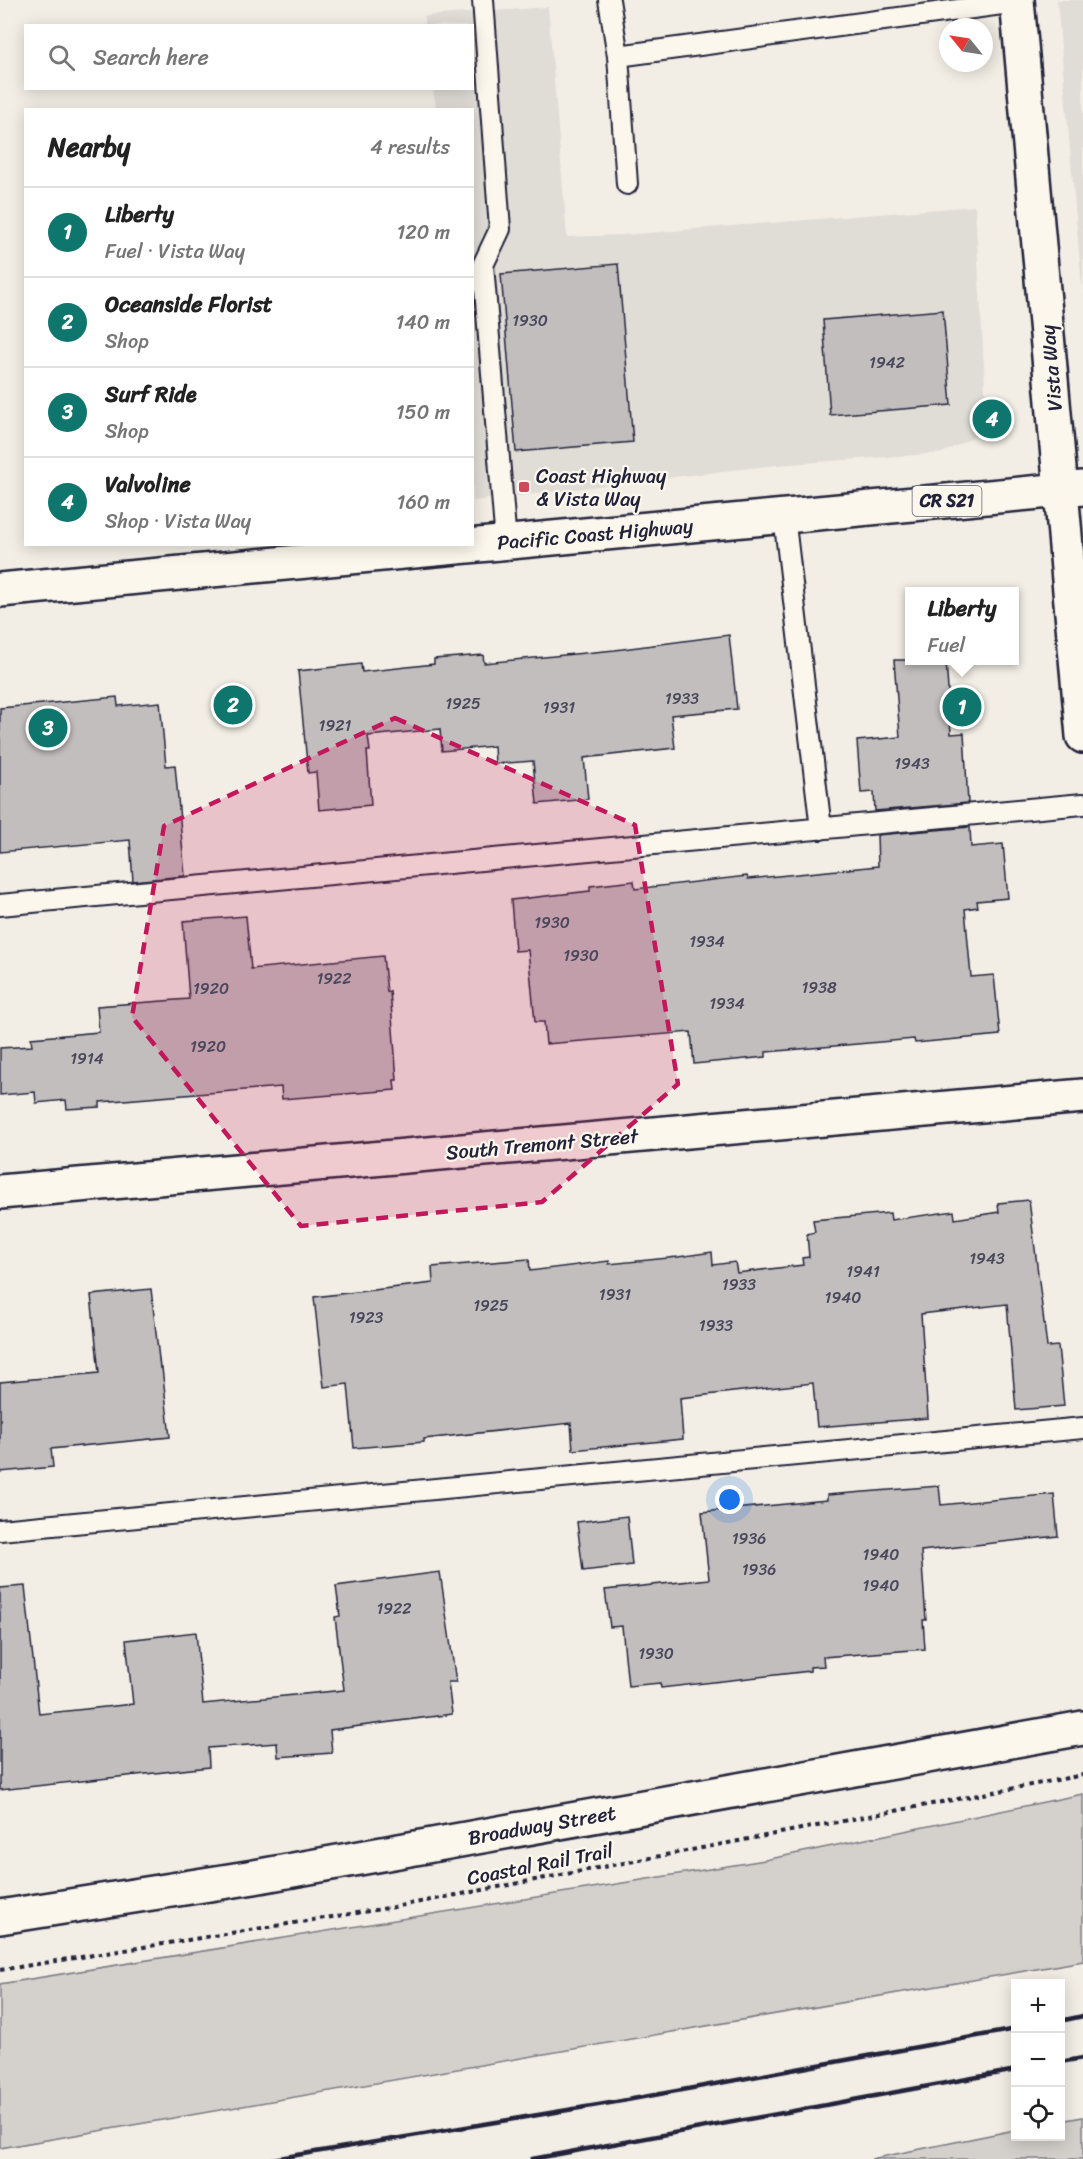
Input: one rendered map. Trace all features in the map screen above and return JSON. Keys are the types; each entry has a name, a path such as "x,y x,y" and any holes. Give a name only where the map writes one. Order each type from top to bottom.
{"street":[{"name":"Vista Way","path":"1017,1 1072,489 1083,736"},
{"name":"Pacific Coast Highway","path":"474,546 1072,489"},
{"name":"Pacific Coast Highway","path":"0,590 474,546"},
{"name":"South Tremont Street","path":"0,1192 1083,1096"},
{"name":"Broadway Street","path":"0,1917 254,1877 1083,1728"}],"lane":[{"path":"483,0 500,229 483,265 506,543"},
{"path":"609,0 618,56 627,184"},
{"path":"618,56 1017,1"},
{"path":"784,516 821,829"},
{"path":"0,905 1083,804"},
{"path":"0,1530 1083,1428"}],"path":[{"name":"Coastal Rail Trail","path":"0,1970 394,1907 1083,1775"}],"highlighted area":[{"path":"395,718 635,825 678,1084 542,1202 301,1226 132,1017 164,826"}],"shaded area":[{"path":"1057,0 1083,0 1083,298"},
{"path":"548,7 567,237 624,235 975,206 986,406 974,437 942,453 776,465 474,501 474,108 436,108 433,90 474,90 474,24 425,24 424,16"},
{"path":"1083,1794 1083,1961 0,2148 0,1984 765,1860"},
{"path":"1083,2117 1083,2159 871,2159 1011,2131 1011,2141 1065,2141 1065,2120"}],"building":[{"path":"618,264 633,442 516,452 501,274"},
{"path":"943,310 951,405 830,415 823,320"},
{"path":"729,635 737,709 671,715 675,748 584,758 588,799 537,804 533,761 495,764 494,746 442,751 440,729 368,736 371,805 319,810 316,772 308,773 298,671 361,664 362,672 434,664 434,659 483,655 484,663 615,650"},
{"path":"894,660 905,660 905,665 946,665 951,734 964,733 968,803 875,811 874,792 861,793 857,741 900,737"},
{"path":"117,697 118,706 160,702 166,766 175,765 185,876 133,881 130,840 0,852 0,708"},
{"path":"970,827 971,847 1003,844 1008,898 977,901 978,907 965,909 971,977 994,975 1000,1035 915,1043 914,1039 766,1052 766,1057 694,1064 691,1032 546,1044 544,1022 535,1022 528,950 515,951 511,900 590,891 590,886 634,881 635,889 747,876 748,879 878,866 877,835"},
{"path":"246,916 251,969 383,956 387,992 390,991 397,1080 394,1080 395,1090 282,1099 281,1087 100,1102 100,1107 67,1109 66,1100 36,1103 35,1092 0,1095 0,1048 32,1046 31,1038 99,1032 97,1006 189,999 183,921"},
{"path":"1029,1200 1047,1347 1058,1346 1064,1406 1016,1410 1007,1304 921,1314 928,1418 817,1427 813,1383 680,1398 683,1439 573,1450 571,1423 424,1439 424,1442 354,1448 348,1384 324,1387 314,1297 433,1283 432,1267 529,1259 530,1271 712,1252 713,1265 735,1262 737,1273 803,1265 802,1258 809,1257 807,1234 815,1232 813,1220 890,1213 891,1220 954,1211 955,1219 999,1212 998,1203"},
{"path":"151,1289 170,1437 51,1449 53,1467 0,1472 0,1382 99,1373 91,1295"},
{"path":"939,1486 941,1505 1054,1494 1058,1536 921,1551 926,1620 923,1620 925,1649 823,1657 824,1666 810,1667 810,1671 661,1688 660,1683 628,1686 622,1626 610,1627 605,1590 709,1579 702,1512 827,1500 827,1495"},
{"path":"627,1516 632,1565 583,1571 577,1522"},
{"path":"440,1572 456,1682 448,1682 452,1714 330,1730 332,1753 278,1757 277,1743 208,1748 209,1767 0,1790 0,1588 25,1586 39,1714 133,1704 126,1640 196,1632 203,1704 344,1690 335,1617 340,1616 336,1586"}],"railway":[{"path":"1065,2020 1083,2016"},
{"path":"273,2159 616,2102 1011,2030"},
{"path":"1065,2061 1083,2058"},
{"path":"532,2159 1011,2071"}],"place":[{"name":"Valvoline","path":"992,419"},
{"name":"Coast Highway & Vista Way","path":"524,487"},
{"name":"Oceanside Florist","path":"233,705"},
{"name":"Liberty","path":"962,707"},
{"name":"Surf Ride","path":"48,728"}]}
